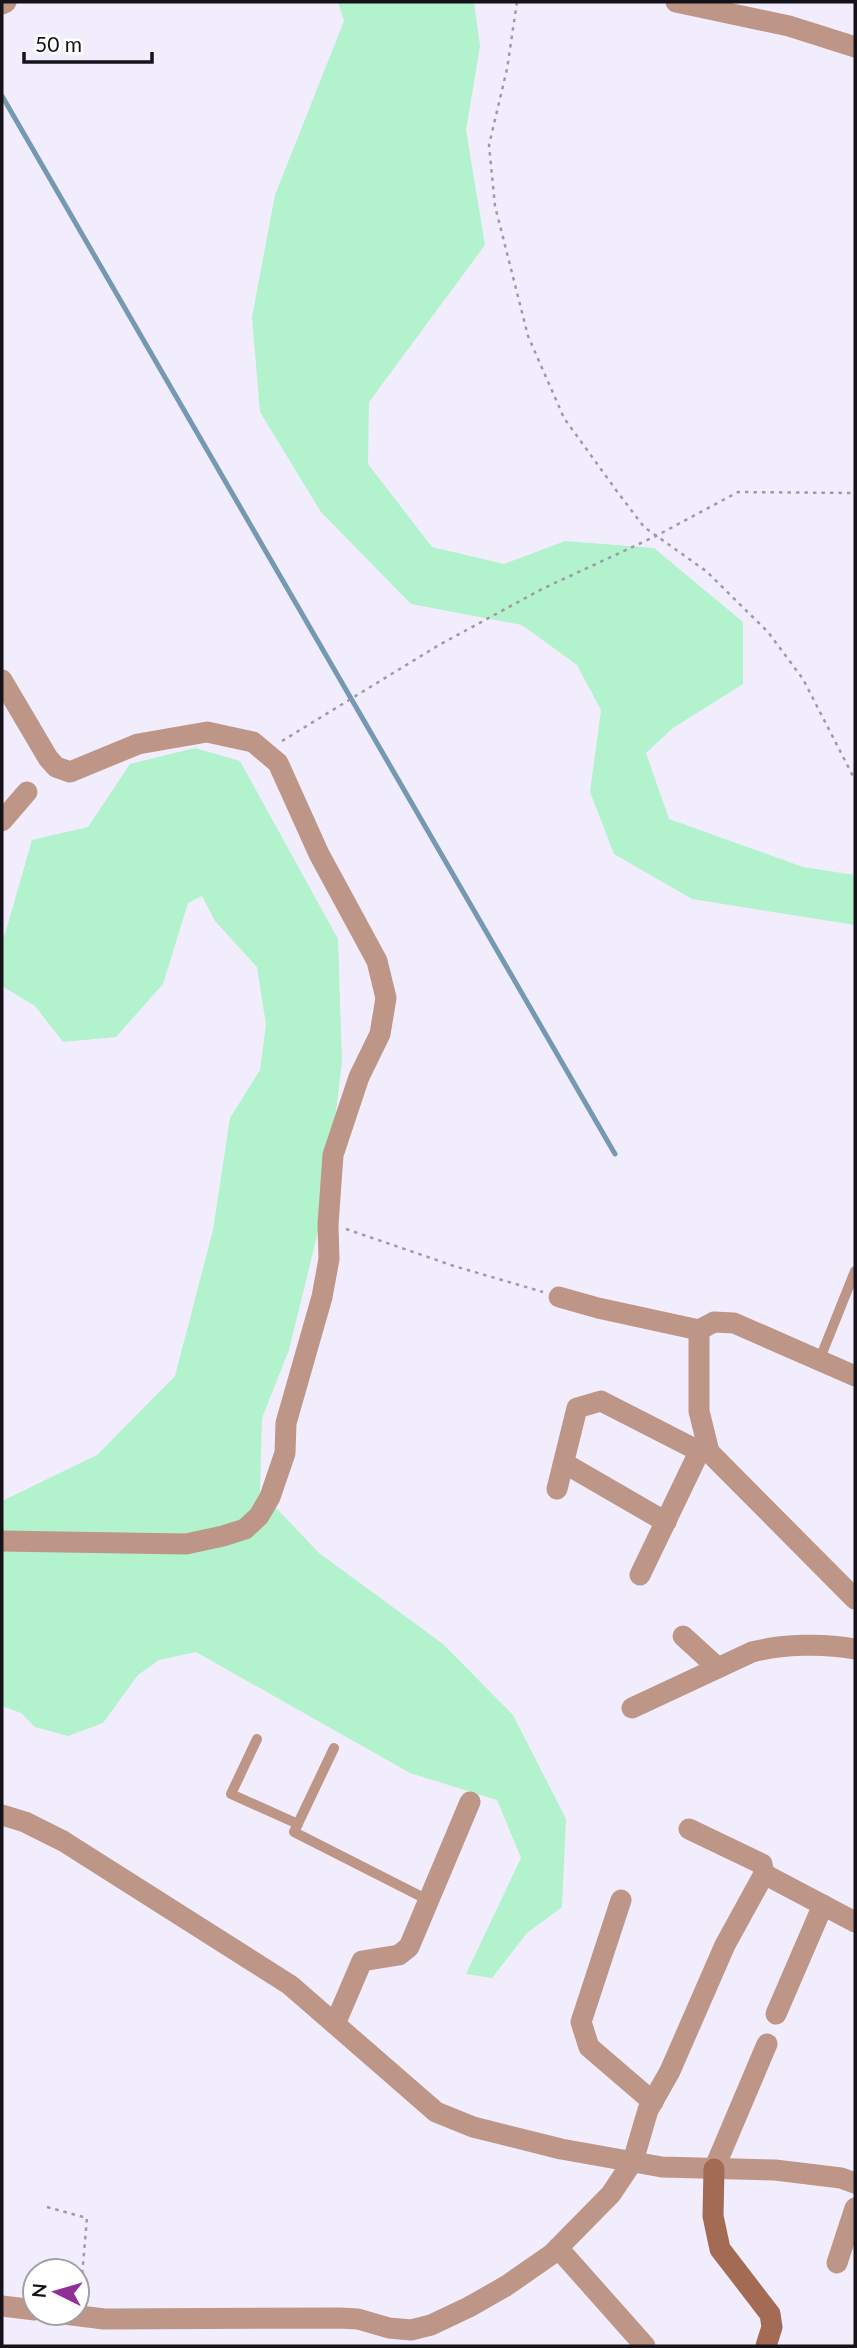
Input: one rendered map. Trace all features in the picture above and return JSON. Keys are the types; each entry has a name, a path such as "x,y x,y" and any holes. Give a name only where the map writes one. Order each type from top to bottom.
{"street":[{"path":"676,2 789,26 855,47"},
{"path":"2,680 48,758 56,767 70,772 138,744 207,732 253,742 266,751 278,762 320,855 377,961 386,998 380,1034 359,1077 334,1155 328,1223 329,1259 322,1297 286,1423 285,1453 270,1497 259,1516 245,1529 186,1544 2,1541"},
{"path":"2,821 27,792"},
{"path":"559,1297 699,1330 714,1322 734,1323 855,1376"},
{"path":"640,1575 704,1451 699,1411 699,1330"},
{"path":"557,1489 577,1408 601,1401 704,1451 855,1599"},
{"path":"564,1463 666,1522"},
{"path":"683,1636 719,1668"},
{"path":"632,1708 752,1652 773,1647 855,1649"},
{"path":"335,2024 362,1961 399,1955 409,1947 470,1802"},
{"path":"2,1815 24,1822 63,1841 290,1985 436,2112 473,2127 536,2143 662,2167 775,2170 841,2178 855,2183"},
{"path":"91,2318 358,2319 388,2328 406,2338 506,2286 558,2248 611,2194 633,2161 648,2110 670,2071 724,1945 764,1874 762,1864 689,1829"},
{"path":"764,1874 855,1922"},
{"path":"621,1900 581,2022 589,2047 653,2102"},
{"path":"776,2014 823,1905"},
{"path":"766,2346 772,2327 770,2314 720,2249 713,2216 714,2169 767,2044"},
{"path":"836,2263 855,2208"},
{"path":"558,2248 645,2346"},
{"path":"2,2306 21,2308"}],"lane":[{"path":"820,1361 855,1271"},
{"path":"257,1739 231,1794 298,1824"},
{"path":"334,1748 294,1832 428,1900"}],"path":[{"path":"517,2 507,69 489,145 495,206 528,336 564,418 644,527 706,570 768,632 803,679 855,780"},
{"path":"266,751 439,645 542,589 656,536 738,492 855,493"},
{"path":"328,1223 454,1266 559,1297"},
{"path":"47,2207 87,2218 83,2257"}],"green space":[{"path":"338,2 474,2 480,46 466,130 485,245 369,402 368,464 432,547 504,564 565,541 654,548 743,622 743,684 673,728 646,753 669,819 803,867 855,875 855,925 692,899 614,854 590,792 601,710 577,665 522,625 411,604 321,512 260,412 252,317 275,195 344,21"},
{"path":"195,748 240,761 338,939 342,1061 326,1199 289,1350 262,1418 260,1491 319,1553 443,1644 513,1715 566,1819 562,1907 527,1933 492,1978 466,1974 521,1858 497,1800 410,1773 196,1652 159,1660 138,1675 103,1723 68,1736 35,1727 21,1713 2,1706 2,1501 97,1455 175,1376 213,1230 230,1118 260,1070 266,1025 257,967 215,921 202,896 188,903 163,984 116,1037 63,1042 35,1006 2,986 2,940 32,840 88,827 130,764"}],"waterway":[{"path":"2,96 615,1154"}]}
